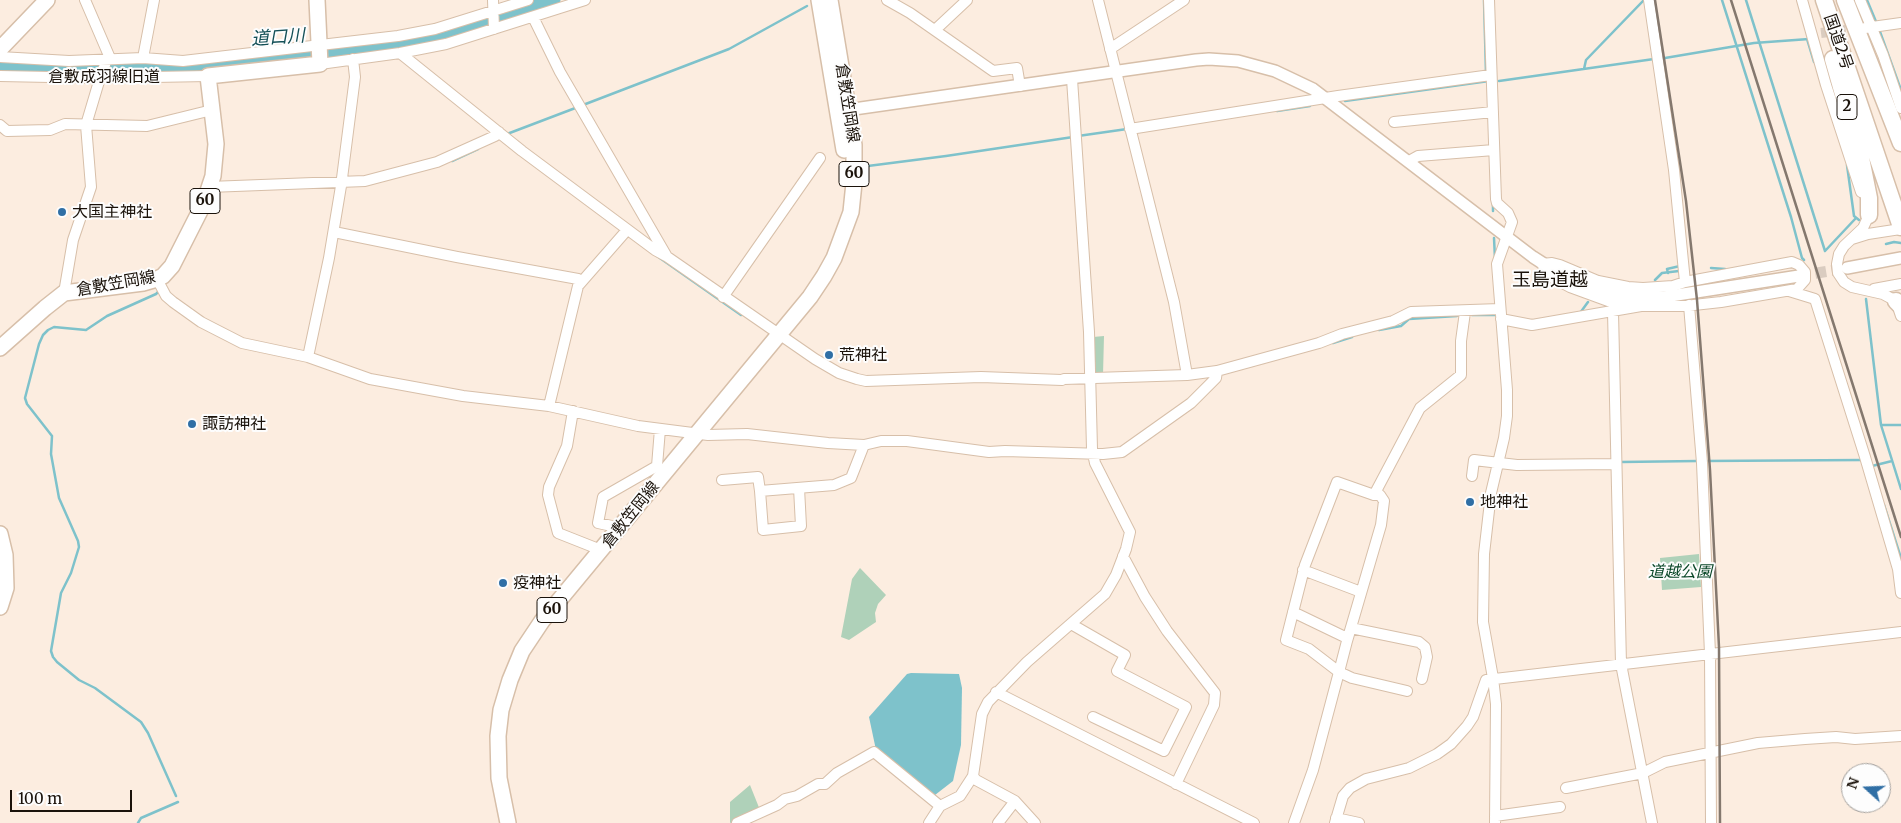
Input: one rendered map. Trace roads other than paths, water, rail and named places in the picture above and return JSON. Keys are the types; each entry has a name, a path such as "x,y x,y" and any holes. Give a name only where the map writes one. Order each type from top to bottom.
{"highway":[{"name":"2","path":"1816,0 1860,152 1869,198 1869,215"},
{"name":"国道2号","path":"1824,0 1900,226"},
{"name":"2","path":"1845,0 1901,142"}],"main road":[{"path":"0,49 47,0"},
{"path":"208,76 319,54 318,0"},
{"name":"倉敷笠岡線","path":"508,823 499,778 498,736 501,710 510,680 522,651 542,621 810,297 834,258 851,212 854,183 854,145 844,111 819,0"},
{"name":"倉敷笠岡線","path":"830,0 844,111"},
{"name":"倉敷笠岡線","path":"0,348 64,293 160,285 172,266 204,203 213,176 216,144 208,76"},
{"path":"0,534 5,555 6,588 0,607"}],"street":[{"path":"64,293 73,240 91,186 86,125 101,76 108,60 86,0"},
{"path":"143,58 154,0"},
{"path":"493,0 494,29"},
{"path":"0,56 69,61 143,58 183,60 319,54 435,29 528,0"},
{"path":"319,54 353,59 400,53 446,44 585,0"},
{"path":"887,0 933,29 993,71 1018,68 1020,86"},
{"path":"933,29 967,0"},
{"path":"1098,0 1174,302 1187,375"},
{"path":"1111,52 1184,0"},
{"path":"1489,0 1487,75 1496,199 1497,203 1508,213 1512,222 1497,264 1507,390 1507,416 1491,493 1486,534 1483,622 1496,704 1495,819 1560,807"},
{"path":"1648,0 1659,62 1674,170 1686,282"},
{"path":"1802,0 1816,33 1826,85 1869,215 1863,228 1844,246 1839,254 1838,272 1844,282 1852,287 1883,294 1899,308"},
{"path":"1860,0 1872,27 1901,108"},
{"path":"533,18 580,106 666,256"},
{"path":"1872,27 1901,23"},
{"path":"400,53 626,232 666,256 778,335 839,373 866,382 959,377 1092,381 1217,373 1319,343 1342,334 1393,321 1411,312 1501,314 1532,325 1641,306"},
{"path":"308,357 342,184 355,77 353,59"},
{"path":"844,111 1196,60 1209,59 1238,62 1287,76 1312,89 1542,264 1590,288 1619,295 1664,297 1799,276"},
{"path":"1130,129 1487,75"},
{"name":"倉敷成羽線旧道","path":"0,76 208,76"},
{"path":"928,823 940,806 960,796 973,776 982,714 988,702 1027,662 1089,609 1109,588 1123,556 1130,532 1101,476 1094,454 1092,381 1072,79"},
{"path":"0,124 7,131 50,130 65,124 147,126 212,110"},
{"path":"1394,122 1490,113"},
{"path":"210,187 342,184 365,181 437,162 495,136 499,132"},
{"path":"1409,161 1418,156 1492,150"},
{"path":"723,297 820,158"},
{"path":"1852,239 1900,226"},
{"path":"334,232 581,281"},
{"path":"549,406 578,286 626,232"},
{"path":"1847,268 1901,258"},
{"path":"1552,263 1589,278 1628,287 1658,288 1673,286 1788,263 1797,263 1804,269 1805,280 1800,287 1788,291 1689,306 1641,306 1611,302 1575,290 1551,277 1542,264 1552,263"},
{"path":"1871,290 1901,284"},
{"path":"160,285 173,302 191,316 242,343 308,357 370,378 463,396 549,406 660,429 708,436 747,434 828,443 864,444 881,441 907,441 988,452 1094,454 1122,452 1191,403 1217,373"},
{"path":"1788,291 1815,299 1866,459 1898,569 1901,593"},
{"path":"1689,306 1701,461 1710,654 1711,823"},
{"path":"1374,495 1420,408 1460,375 1461,341 1465,312"},
{"path":"1613,312 1620,664 1652,823"},
{"path":"573,411 567,446 548,495 558,533 601,550"},
{"path":"612,526 598,523 602,497 657,466 660,429"},
{"path":"760,491 834,485 851,478 864,444"},
{"path":"1472,476 1474,460 1498,464 1616,464"},
{"path":"722,480 758,477 763,530 801,526 799,488"},
{"path":"1294,823 1312,770 1339,672 1350,628 1381,525 1384,501 1380,495 1374,495 1336,482 1303,570 1286,640 1310,649 1339,672 1352,678 1407,692"},
{"path":"1123,556 1145,597 1167,631 1215,693 1214,704 1176,784"},
{"path":"1303,570 1361,592"},
{"path":"1293,612 1348,638"},
{"path":"1071,624 1125,655 1117,672 1186,707 1164,751 1093,718"},
{"path":"1350,628 1419,642 1425,647 1427,658 1422,679"},
{"path":"1359,823 1336,821 1346,791 1357,783 1409,768 1437,754 1451,744 1473,716 1486,680 1901,632"},
{"path":"996,692 1254,823"},
{"path":"1566,788 1642,773 1664,762 1758,743 1805,738 1836,737 1854,739 1901,736"},
{"path":"737,823 785,799 797,796 808,788 818,784 825,784 837,773 874,752 940,806"},
{"path":"973,776 976,780 1015,801 1035,823"},
{"path":"998,823 1015,801"}],"water":[{"path":"907,674 959,674 962,688 961,745 953,781 935,795 876,750 869,717"}],"waterway":[{"name":"道口川","path":"0,64 117,69 187,66 331,53 471,29 517,11 553,0"},
{"path":"1484,0 1486,73"},
{"path":"1584,69 1586,60 1644,0"},
{"path":"1722,0 1804,260"},
{"path":"1746,0 1825,251 1856,218"},
{"path":"1867,0 1877,24"},
{"path":"583,105 729,49 807,6"},
{"path":"1879,29 1901,90"},
{"path":"1807,39 1814,62"},
{"path":"1659,59 1754,43 1809,39"},
{"name":"道口川","path":"393,43 393,49"},
{"path":"1499,81 1654,59"},
{"path":"1345,101 1489,81"},
{"path":"1277,111 1310,106"},
{"path":"507,134 578,107"},
{"path":"1078,136 1127,129"},
{"path":"860,167 1073,137"},
{"path":"452,161 478,149"},
{"path":"1847,165 1854,216 1859,220"},
{"path":"1493,203 1493,211"},
{"path":"1494,238 1495,259"},
{"path":"1886,244 1901,243"},
{"path":"657,256 741,315"},
{"path":"1668,273 1667,269 1680,266"},
{"path":"1711,268 1725,269"},
{"path":"1655,280 1662,273 1679,271"},
{"path":"159,291 107,316 86,330 54,327 48,330 43,335 39,344 25,398 27,404 52,436 51,454 59,498 79,547 71,573 61,593 51,651 53,657 79,680 95,688 141,722 148,733 176,796"},
{"path":"1866,299 1881,425 1901,489"},
{"path":"1580,313 1588,302"},
{"path":"1472,315 1497,315"},
{"path":"1379,330 1401,326 1409,319 1457,316"},
{"path":"1333,343 1352,337"},
{"path":"1881,425 1901,425"},
{"path":"1704,461 1863,460"},
{"path":"1621,462 1698,461"},
{"path":"1872,466 1892,461"},
{"path":"1884,505 1901,558"},
{"path":"138,823 141,818 178,802"}],"tunnel":[{"path":"1821,33 1862,28"},
{"path":"1799,276 1847,268"}],"railway":[{"path":"1655,0 1686,201 1697,300 1710,470 1719,647 1720,823"},
{"path":"1731,0 1901,537"}],"place":[{"name":"大国主神社","path":"62,212"},
{"name":"荒神社","path":"829,355"},
{"name":"諏訪神社","path":"192,424"},
{"name":"地神社","path":"1470,502"},
{"name":"疫神社","path":"503,583"}],"district":[{"name":"玉島道越","path":"1550,281"}],"park label":[{"name":"道越公園","path":"1680,572"}]}
